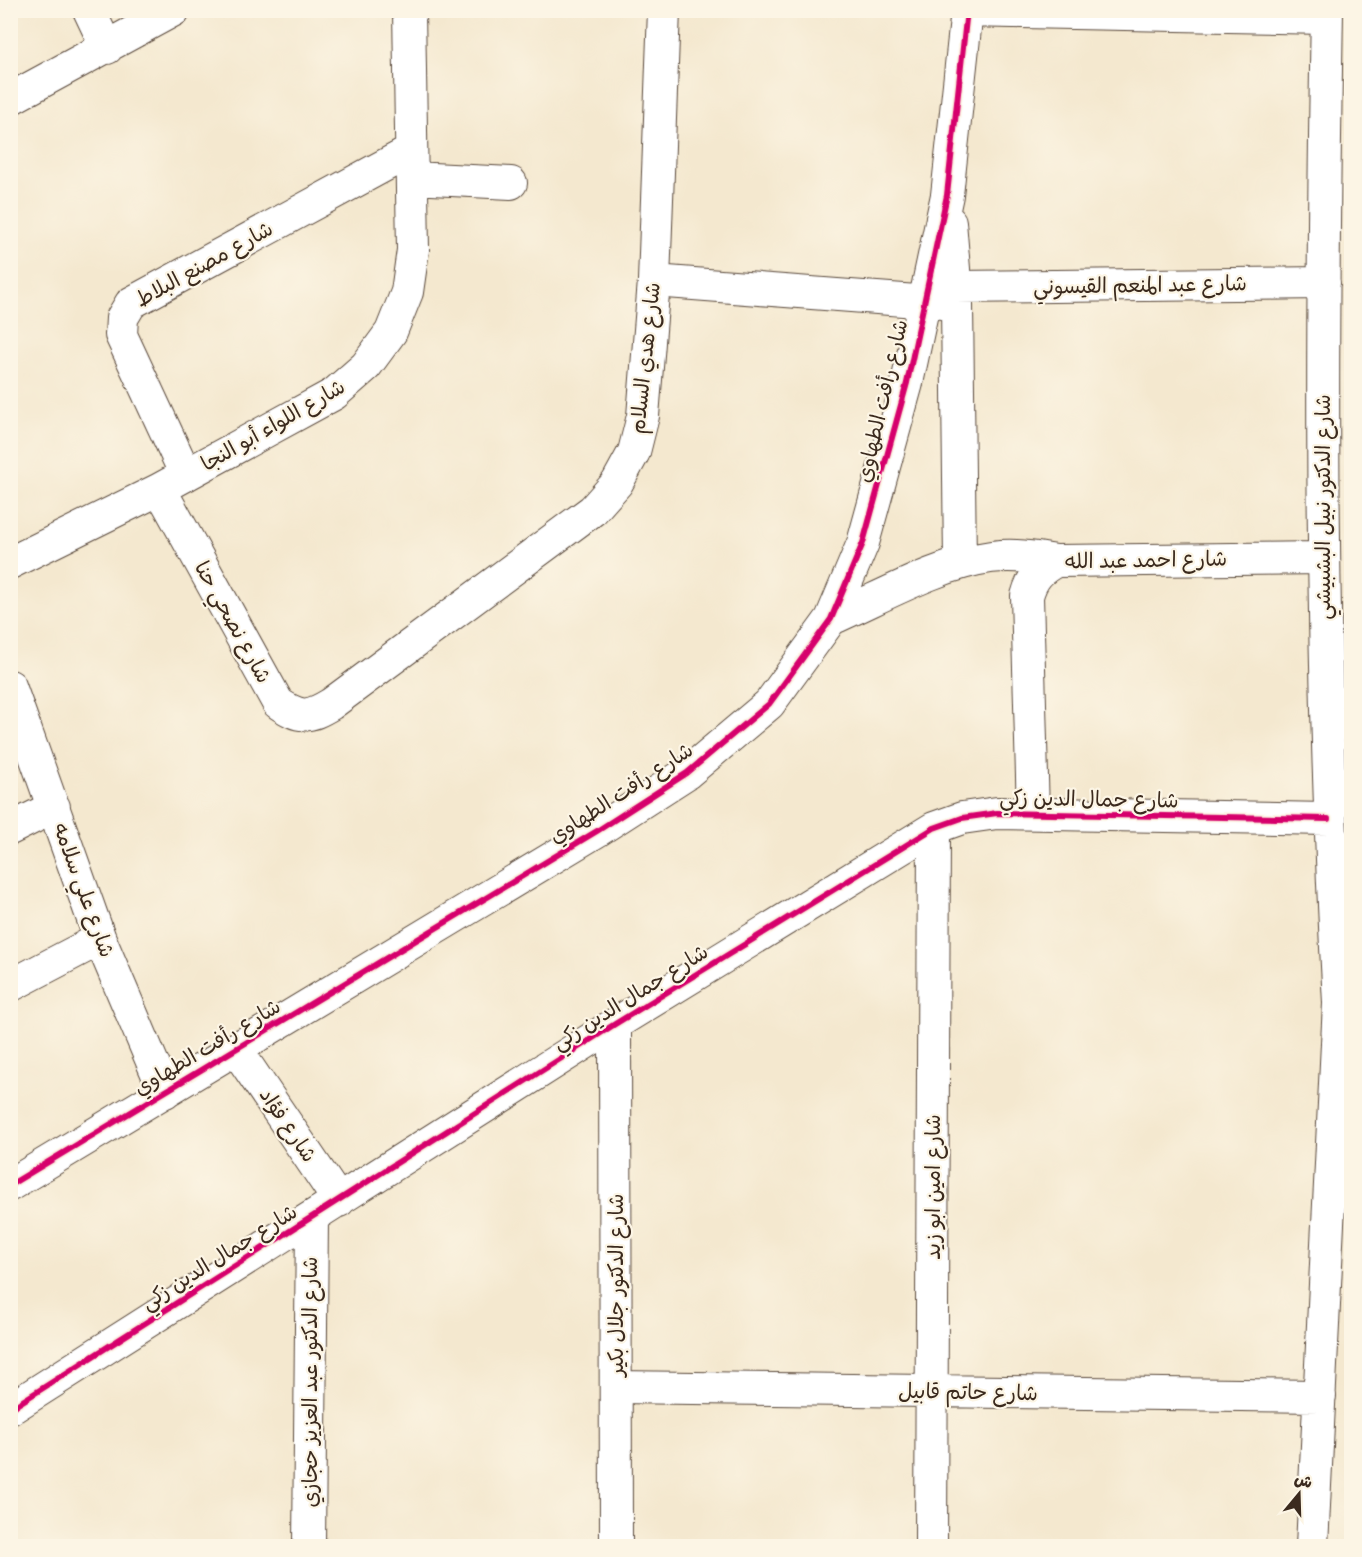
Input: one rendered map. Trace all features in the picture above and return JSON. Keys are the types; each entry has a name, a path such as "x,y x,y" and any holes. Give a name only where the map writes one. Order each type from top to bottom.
{"street":[{"path":"89,10 107,48"},
{"path":"10,99 174,10"},
{"name":"شارع اللواء أبو النجا","path":"10,563 173,482 334,394 366,366 392,333 407,292 413,250 409,10"},
{"name":"شارع هدي السلام","path":"331,704 592,510 617,483 634,452 643,416 654,281 664,10"},
{"path":"967,11 1326,14"},
{"name":"شارع رأفت الطهاوي","path":"10,1185 597,831 687,773 769,704 831,620 863,543 887,464 907,383 922,302 947,195 967,11"},
{"name":"شارع الدكتور نبيل البشبيشي","path":"1312,1546 1339,1003 1328,819 1322,558 1326,14"},
{"path":"412,164 511,183"},
{"name":"شارع مصنع البلاط","path":"173,482 120,335 122,318 131,303 412,164"},
{"name":"شارع رأفت الطهاوي","path":"947,195 956,296 960,564"},
{"name":"شارع عبد المنعم القيسوني","path":"654,281 922,302 956,296 1324,283"},
{"name":"شارع نصحي حنا","path":"173,482 278,703 294,714 314,714 331,704"},
{"path":"831,620 960,564 992,557 1024,555 1056,561"},
{"name":"شارع احمد عبد الله","path":"1033,813 1027,596 1032,581 1042,568 1056,561 1322,558"},
{"name":"شارع علي سلامه","path":"10,686 100,939 165,1092"},
{"path":"10,829 54,807"},
{"name":"شارع جمال الدين زكي","path":"10,1409 615,1024 934,828 962,818 997,813 1328,819"},
{"name":"شارع امين ابو زيد","path":"931,1546 934,828"},
{"path":"10,986 100,939"},
{"name":"شارع الدكتور نبيل البشبيشي","path":"1339,1003 1352,960"},
{"name":"شارع الدكتور جلال بكير","path":"615,1024 616,1546"},
{"name":"شارع فؤاد","path":"236,1049 339,1200"},
{"name":"شارع الدكتور عبد العزيز حجازي","path":"309,1546 312,1218"},
{"name":"شارع حاتم قابيل","path":"616,1387 1320,1396"}],"cycle path":[{"path":"10,1185 597,831 687,773 769,704 831,619 863,543 907,383 947,195 967,10"},
{"path":"10,1409 615,1024 934,828 962,818 997,813 1328,819"}]}
